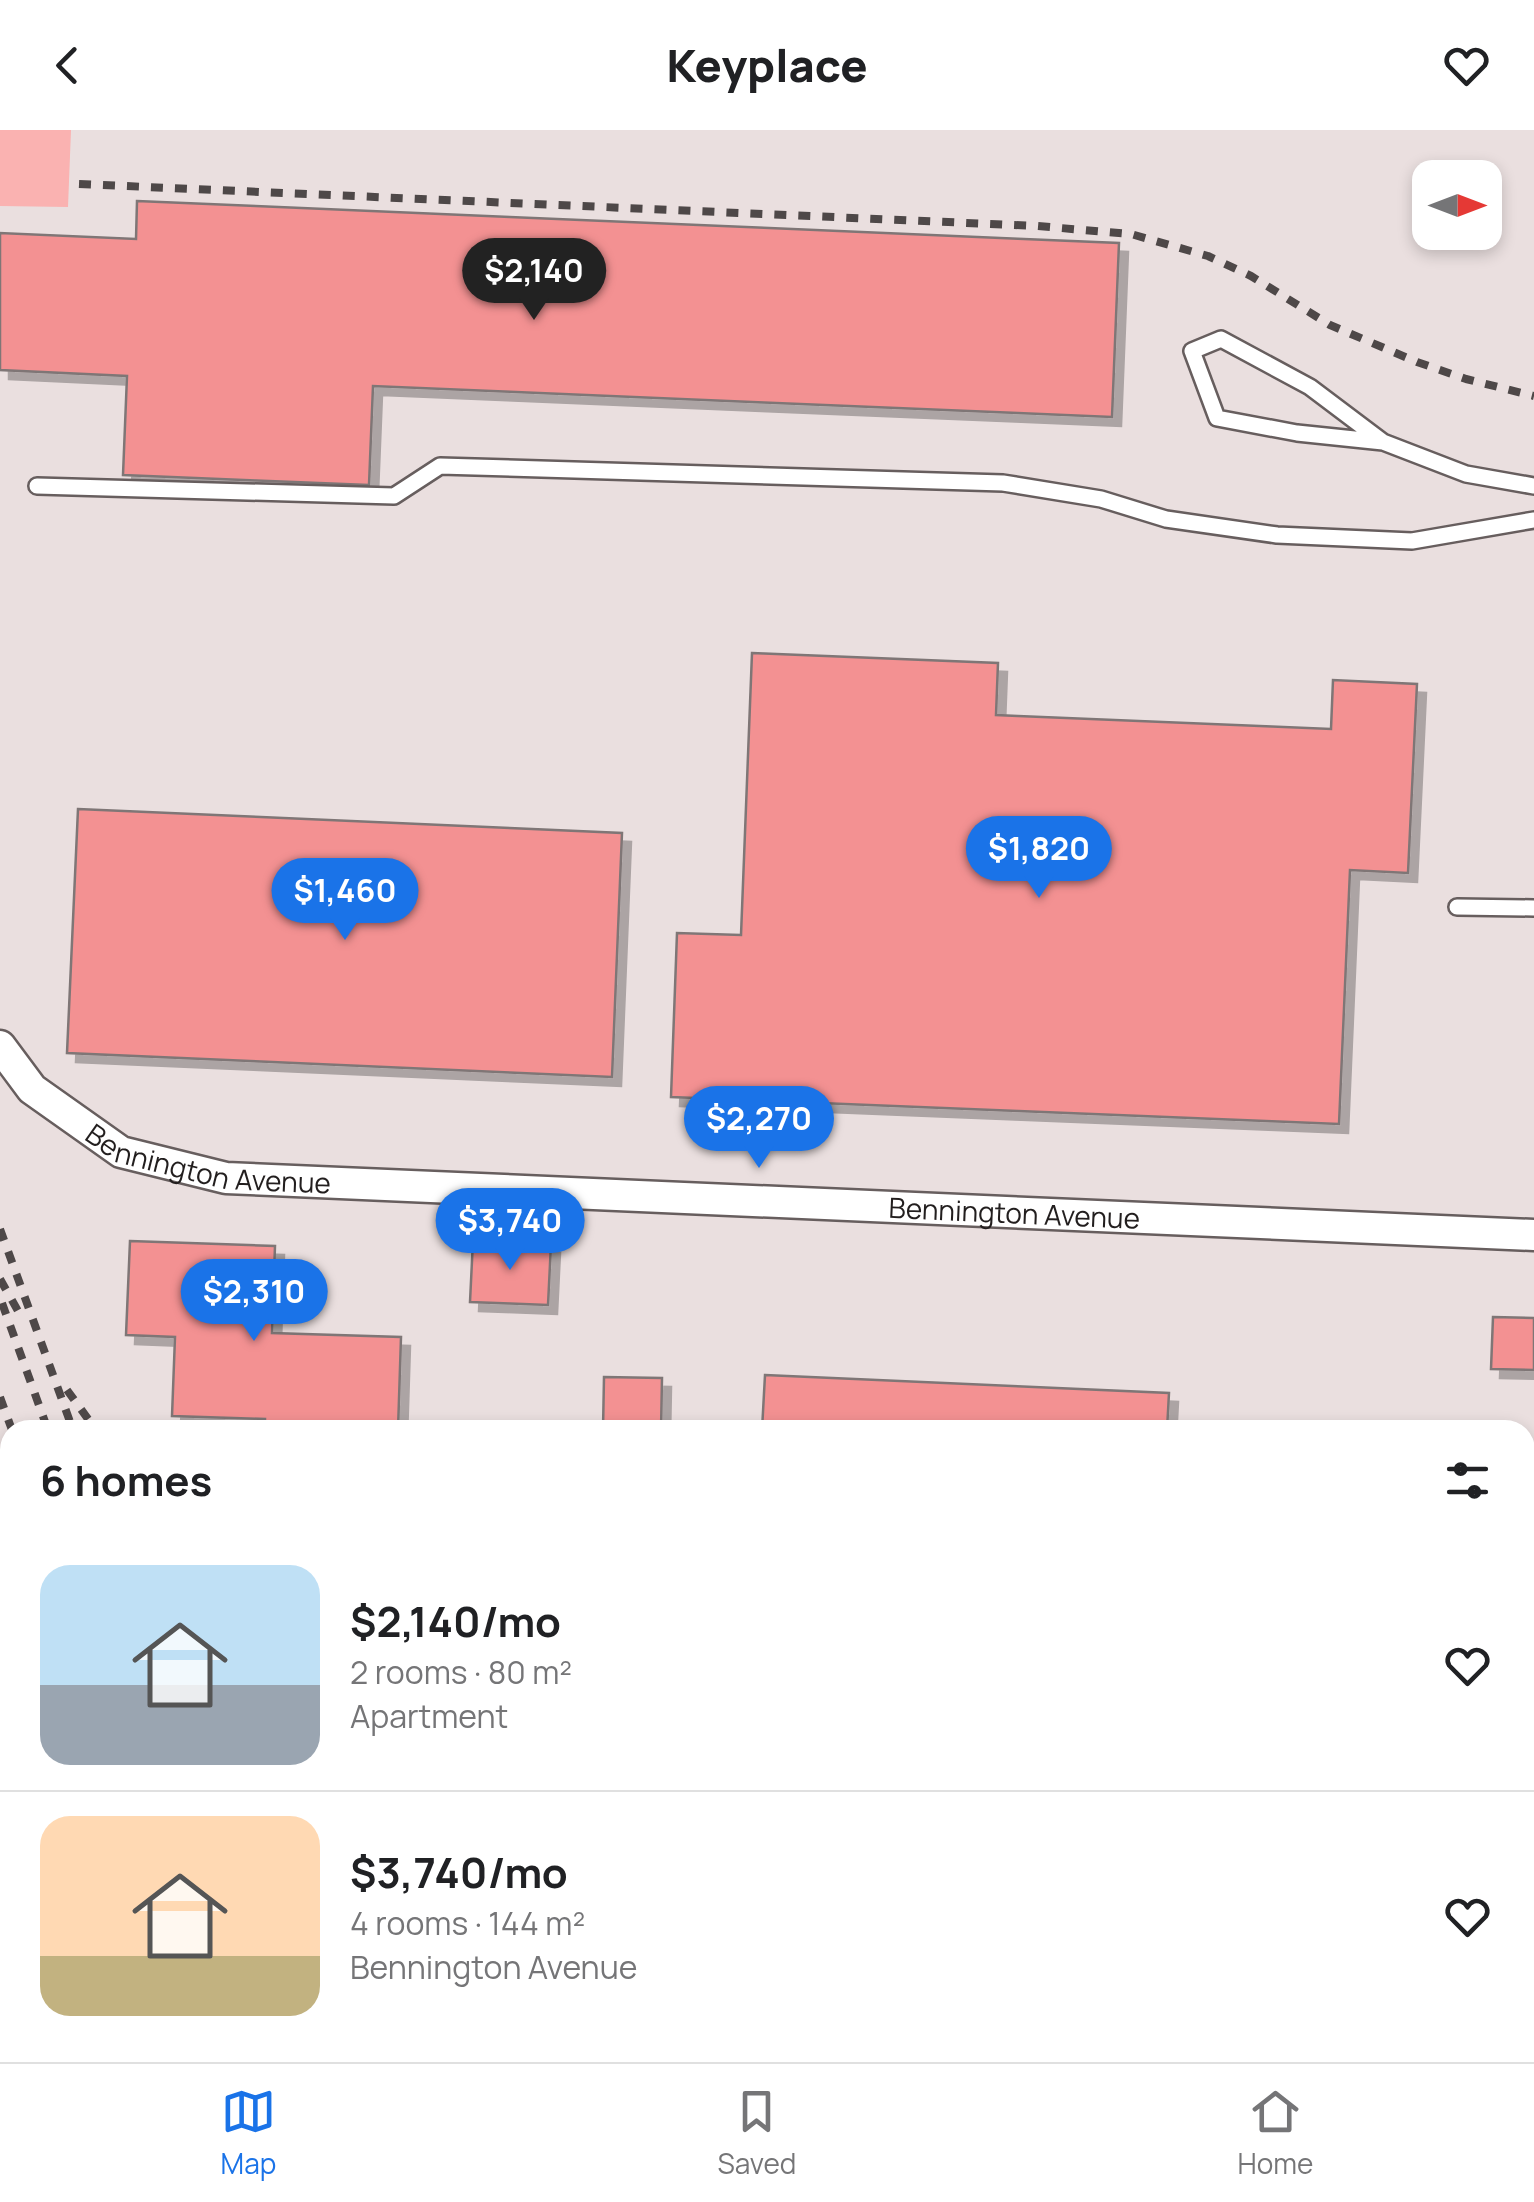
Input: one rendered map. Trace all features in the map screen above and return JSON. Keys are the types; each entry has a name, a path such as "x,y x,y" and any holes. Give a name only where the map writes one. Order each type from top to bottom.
{"street":[{"name":"Bennington Avenue","path":"0,1046 32,1089 121,1152 226,1178 1534,1235"}],"lane":[{"path":"1383,442 1310,387 1221,338 1192,352 1217,418 1297,433 1383,442 1466,474 1534,486"},
{"path":"37,486 394,496 440,466 1003,483 1100,499 1166,519 1277,535 1412,542 1534,520"},
{"path":"1457,906 1534,908"}],"shaded area":[{"path":"0,130 71,130 68,207 0,206"}],"building":[{"path":"137,201 1119,243 1112,417 373,386 369,485 123,475 127,376 0,370 0,233 136,239"},
{"path":"752,653 998,663 996,715 1331,729 1333,680 1417,684 1408,873 1350,870 1339,1124 671,1097 677,933 741,935"},
{"path":"78,809 622,833 612,1077 67,1053"},
{"path":"473,1240 551,1244 548,1305 470,1302"},
{"path":"130,1241 275,1246 272,1333 401,1337 398,1420 172,1416 175,1337 126,1335"},
{"path":"1493,1317 1534,1318 1534,1370 1491,1369"},
{"path":"765,1375 1169,1393 1168,1420 763,1420"},
{"path":"604,1377 662,1378 661,1420 603,1420"}],"railway":[{"path":"79,184 1037,226 1131,234 1208,256 1251,276 1330,325 1417,362 1534,396"},
{"path":"0,1229 69,1420"},
{"path":"0,1279 22,1318"},
{"path":"2,1303 44,1420"},
{"path":"67,1390 89,1420"},
{"path":"0,1397 8,1420"}]}
